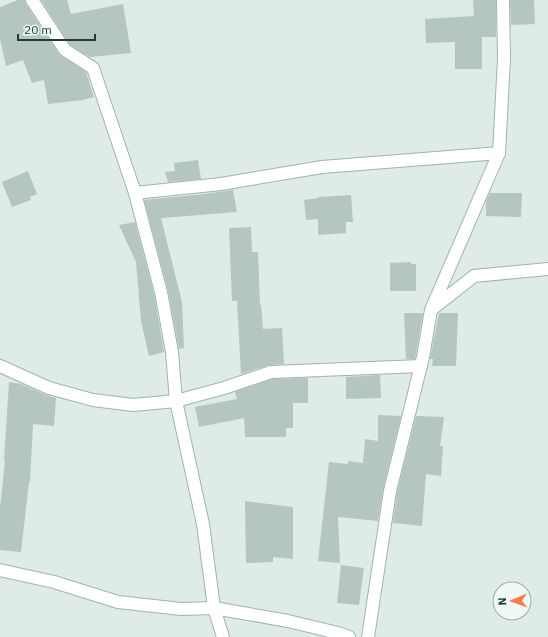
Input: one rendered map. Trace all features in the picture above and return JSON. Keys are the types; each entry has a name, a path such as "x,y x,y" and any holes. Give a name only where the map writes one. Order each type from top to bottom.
{"street":[{"path":"32,0 65,50 93,68 135,193 161,292 172,352 176,401 203,524 214,608 223,637"},
{"path":"368,637 390,491 421,366 431,310 499,154 504,59 503,0"},
{"path":"135,193 221,184 322,167 499,154"},
{"path":"431,310 474,276 548,269"},
{"path":"0,366 49,388 93,400 133,405 176,401 224,388 271,372 421,366"},
{"path":"0,570 54,582 118,602 182,609 214,608 288,621 349,637"}],"building":[{"path":"18,0 25,0 26,4 59,54 86,72 94,97 83,100 48,104 44,80 32,83 23,60 6,66 0,39 0,7"},
{"path":"41,0 67,0 71,14 123,4 131,53 90,57 70,45"},
{"path":"473,0 496,0 496,37 482,37 482,69 455,69 455,42 426,43 425,19 474,16"},
{"path":"510,0 534,0 535,24 511,25"},
{"path":"198,160 201,179 168,182 165,172 175,171 174,163"},
{"path":"28,171 37,194 30,197 31,200 12,207 2,182"},
{"path":"233,190 237,212 161,218 182,302 184,348 179,349 168,290 144,200"},
{"path":"490,193 522,193 521,217 486,216 486,201"},
{"path":"351,195 353,222 346,222 346,233 318,235 318,219 306,220 304,200 319,197"},
{"path":"135,222 154,294 164,352 149,356 141,321 136,262 119,225"},
{"path":"251,227 252,252 258,252 260,305 263,329 282,328 284,364 269,365 241,374 237,301 232,301 229,228"},
{"path":"411,262 411,264 416,264 416,291 390,291 390,263"},
{"path":"404,313 423,313 415,359 406,359"},
{"path":"439,313 458,313 456,366 432,366 433,359 430,359"},
{"path":"380,375 381,398 346,399 346,377"},
{"path":"308,378 308,403 293,403 293,428 286,428 286,437 245,437 244,418 199,427 195,407 237,399 235,392 272,379"},
{"path":"9,382 21,384 56,398 54,426 33,424 30,482 21,552 0,550 0,508 5,460"},
{"path":"378,415 401,416 383,489 378,521 338,517 340,563 318,561 329,462 348,464 348,461 363,463 365,439 378,441"},
{"path":"416,416 444,417 440,446 443,446 441,476 426,474 422,526 393,523 397,492"},
{"path":"245,501 293,507 293,559 273,557 273,562 246,563"},
{"path":"341,565 364,568 359,605 337,603"}]}
